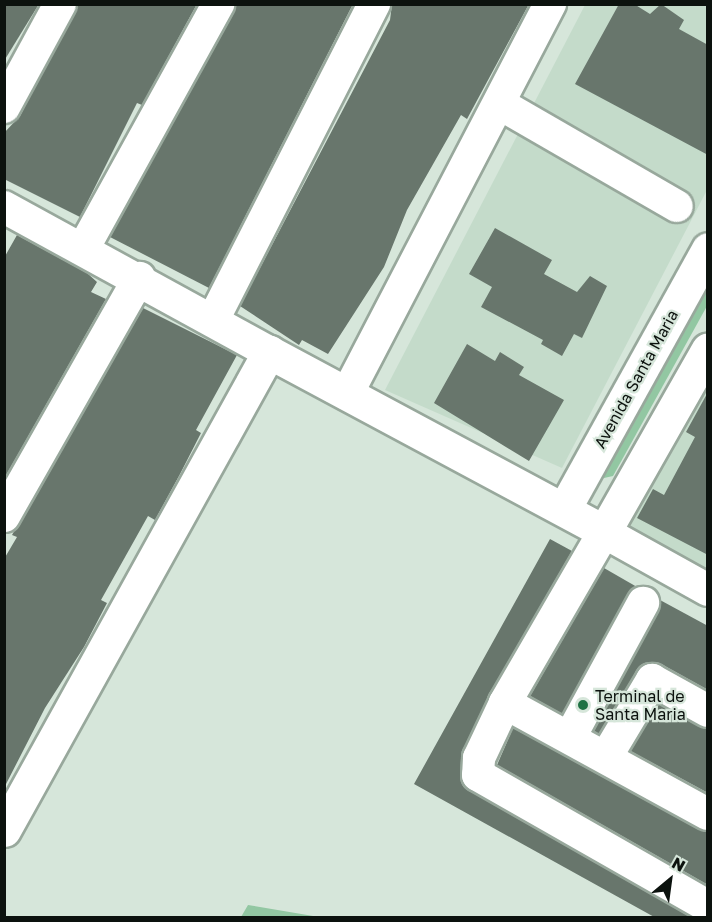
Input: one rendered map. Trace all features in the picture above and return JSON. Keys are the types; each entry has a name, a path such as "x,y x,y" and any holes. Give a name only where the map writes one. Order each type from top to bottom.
{"main road":[{"name":"Avenida Santa Maria","path":"564,509 708,249"},
{"path":"4,830 269,352 604,532 708,349"}],"street":[{"path":"4,107 60,4"},
{"path":"83,249 218,4"},
{"path":"213,320 374,4"},
{"path":"347,394 500,104 549,4"},
{"path":"500,104 677,206"},
{"path":"6,211 139,278 269,352"},
{"path":"4,516 139,278"},
{"path":"708,590 604,532 505,703 479,758 478,775 708,906"},
{"path":"570,737 643,603"},
{"path":"606,756 652,680 708,711"},
{"path":"505,703 708,813"}],"shaded area":[{"path":"585,5 707,5 707,190 562,468 385,390"},
{"path":"707,347 707,589 604,532"}],"green space":[{"path":"707,260 707,306 613,476 586,482"},
{"path":"248,905 319,917 241,917"}],"building":[{"path":"4,4 39,4 4,61"},
{"path":"78,4 197,4 142,105 137,103 80,217 4,179 4,133 20,116"},
{"path":"236,4 353,4 209,288 110,237"},
{"path":"392,4 529,4 467,119 461,115 407,210 384,267 328,354 302,340 299,345 240,306 390,20"},
{"path":"619,4 634,4 650,14 661,4 684,20 679,29 708,45 708,155 575,84"},
{"path":"495,228 552,260 544,274 577,292 590,276 607,286 582,338 574,334 562,356 541,344 543,340 481,307 492,287 469,274"},
{"path":"17,235 87,273 97,282 91,292 106,299 4,479 4,258"},
{"path":"143,308 237,355 196,430 201,433 179,476 155,520 148,516 101,600 107,603 84,647 45,708 4,788 4,559 17,537 12,535"},
{"path":"467,344 495,361 500,352 524,367 519,375 564,400 529,461 434,403"},
{"path":"708,392 708,555 637,518 653,489 664,495 695,437 686,432"},
{"path":"550,539 572,551 489,695 463,751 462,783 692,918 656,918 414,784"},
{"path":"604,568 637,587 562,714 530,696"},
{"path":"660,600 708,626 708,690 661,664 644,664 599,734 594,731"},
{"path":"659,704 708,729 708,793 630,751"},
{"path":"513,728 708,832 708,885 497,765"}],"place":[{"name":"Terminal de Santa Maria","path":"583,705"}]}
